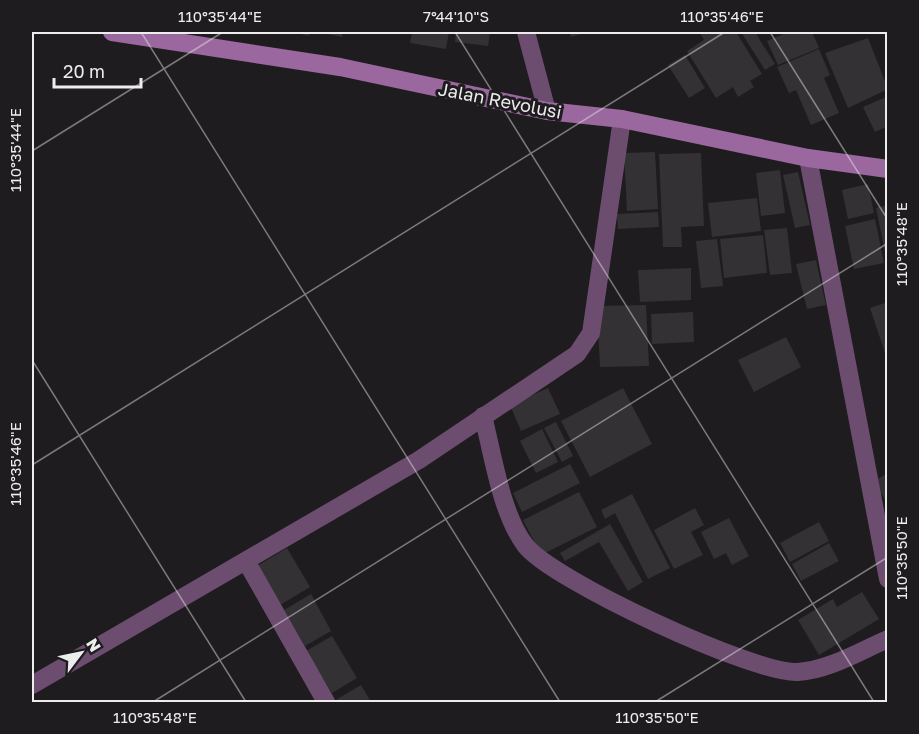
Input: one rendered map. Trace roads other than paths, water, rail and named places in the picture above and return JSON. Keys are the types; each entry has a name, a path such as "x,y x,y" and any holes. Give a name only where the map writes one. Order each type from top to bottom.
{"street":[{"name":"Jalan Revolusi","path":"119,32 340,67 547,111 622,120 808,158 888,169"},
{"path":"526,32 547,111"},
{"path":"32,685 419,460 570,360 591,333 622,120"},
{"path":"808,158 888,579"},
{"path":"483,416 509,513 525,545 554,569 613,604 747,660 787,672 813,670 888,639"},
{"path":"246,561 326,702"}]}
